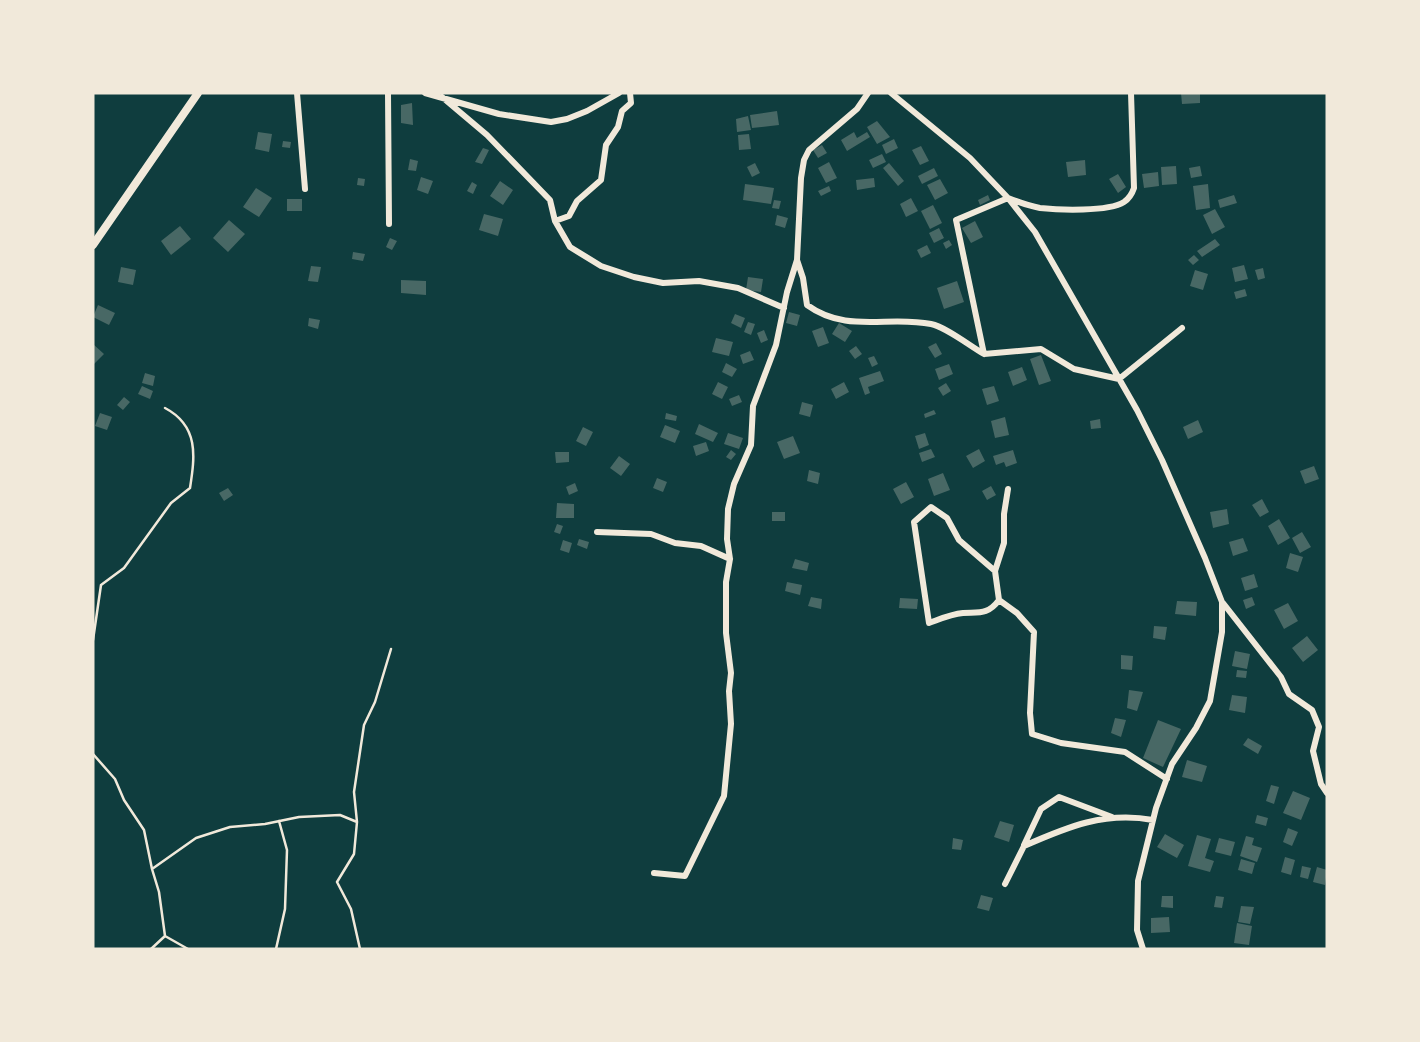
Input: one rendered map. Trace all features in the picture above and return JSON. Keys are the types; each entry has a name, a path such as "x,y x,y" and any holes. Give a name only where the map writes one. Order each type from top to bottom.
{"street":[{"path":"93,245 198,93"},
{"path":"297,93 305,189"},
{"path":"388,93 389,224"},
{"path":"425,93 499,114 551,122 577,115 619,93"},
{"path":"555,220 569,216 577,201 601,180 606,145 618,127 622,111 631,103 630,93"},
{"path":"654,873 685,876 724,796 731,724 731,673 726,633 726,582 730,559 727,539 728,509 734,484 751,445 753,406 776,345 797,260 801,178 806,156 857,109 868,93"},
{"path":"891,93 970,158 1008,198 1035,232 1162,460 1222,602 1281,677 1289,694 1312,710 1319,727 1313,751 1321,784 1327,793"},
{"path":"984,354 956,220 1008,198 1028,205 1061,209 1116,205 1131,196 1134,188 1130,93"},
{"path":"442,97 487,135 550,200 555,220 570,247 601,266 634,277 663,283 699,281 738,288 784,308"},
{"path":"797,260 807,305 820,314 844,321 933,324 984,354 1041,349 1074,369 1119,379"},
{"path":"1119,379 1182,328"},
{"path":"995,571 959,540 947,518 931,507 914,522 929,623 965,613 977,615 993,609 999,600 995,571 1004,543 1004,514 1009,489"},
{"path":"597,532 651,534 675,543 701,546 730,559"},
{"path":"999,600 1017,613 1034,632 1030,713 1032,734 1061,743 1125,752 1167,779"},
{"path":"1143,949 1137,930 1138,881 1153,820 1172,764 1210,701 1222,632 1222,602"},
{"path":"1005,884 1041,809 1059,797 1114,818"},
{"path":"1024,845 1072,825 1130,816 1153,820"}],"path":[{"path":"93,640 101,585 124,568 171,503 190,488 195,456 191,435 177,414 165,408"},
{"path":"360,949 351,909 337,883 354,854 358,822 354,792 364,725 375,702 391,649"},
{"path":"93,754 115,779 124,800 144,830 159,892 165,936"},
{"path":"152,869 195,838 230,827 299,817 340,815 358,822"},
{"path":"276,949 285,909 287,850 279,821"},
{"path":"151,949 165,936"},
{"path":"165,936 188,949"}],"building":[{"path":"1181,93 1200,93 1200,103 1182,104"},
{"path":"412,103 413,125 401,123 401,105"},
{"path":"777,111 779,125 752,128 750,115"},
{"path":"748,116 751,130 737,132 736,119"},
{"path":"877,121 890,137 877,144 867,127"},
{"path":"258,132 272,134 269,152 255,149"},
{"path":"854,132 857,138 867,132 870,137 847,151 841,140"},
{"path":"749,134 751,149 739,150 738,135"},
{"path":"894,139 898,148 886,154 882,145"},
{"path":"283,141 291,142 290,148 282,147"},
{"path":"822,145 827,153 818,158 813,150"},
{"path":"921,146 929,161 920,165 912,150"},
{"path":"483,148 489,150 482,164 475,162"},
{"path":"882,154 886,162 873,168 869,160"},
{"path":"410,159 418,161 416,171 408,170"},
{"path":"1085,160 1086,175 1068,177 1066,162"},
{"path":"829,162 837,178 826,183 818,168"},
{"path":"755,163 760,173 752,177 747,167"},
{"path":"889,163 904,181 898,186 883,168"},
{"path":"1176,166 1177,184 1162,185 1161,167"},
{"path":"1200,166 1202,176 1191,178 1189,168"},
{"path":"934,168 938,176 922,184 918,176"},
{"path":"1158,172 1159,186 1144,188 1142,174"},
{"path":"1118,174 1126,187 1118,193 1109,179"},
{"path":"421,177 433,181 428,194 417,190"},
{"path":"358,178 365,179 364,186 357,185"},
{"path":"874,178 875,187 857,190 856,180"},
{"path":"940,179 948,193 935,200 927,185"},
{"path":"500,181 513,190 503,205 490,196"},
{"path":"472,182 477,185 473,194 467,191"},
{"path":"745,184 774,188 771,204 743,200"},
{"path":"1208,184 1210,208 1196,210 1193,186"},
{"path":"829,186 831,191 821,196 818,191"},
{"path":"256,188 272,198 259,217 243,207"},
{"path":"988,195 990,200 980,205 978,200"},
{"path":"1234,195 1237,203 1220,208 1218,200"},
{"path":"911,198 918,211 906,217 900,204"},
{"path":"287,199 302,199 302,211 287,211"},
{"path":"774,200 781,201 779,209 772,208"},
{"path":"933,205 942,223 930,229 921,211"},
{"path":"1215,209 1225,227 1212,234 1203,215"},
{"path":"484,214 503,219 498,236 479,230"},
{"path":"777,215 788,218 785,228 775,225"},
{"path":"229,220 245,234 228,252 213,238"},
{"path":"975,221 983,237 971,243 962,228"},
{"path":"180,226 191,239 171,255 161,241"},
{"path":"939,228 944,238 934,243 929,233"},
{"path":"390,238 397,241 392,250 386,247"},
{"path":"1215,239 1220,245 1202,257 1197,251"},
{"path":"949,240 952,245 946,249 943,243"},
{"path":"927,245 931,253 921,258 917,250"},
{"path":"353,252 365,254 363,261 352,259"},
{"path":"1194,255 1199,260 1193,265 1188,260"},
{"path":"1244,265 1248,279 1235,282 1232,268"},
{"path":"311,266 321,267 318,282 308,281"},
{"path":"121,267 136,270 133,285 118,282"},
{"path":"1263,268 1265,278 1258,280 1255,270"},
{"path":"1195,270 1208,274 1203,290 1190,286"},
{"path":"748,277 763,279 761,292 746,290"},
{"path":"401,280 426,281 426,295 401,293"},
{"path":"957,281 964,302 944,309 937,288"},
{"path":"1245,289 1247,296 1236,299 1234,292"},
{"path":"98,305 115,313 109,325 93,317"},
{"path":"789,312 800,315 797,326 786,323"},
{"path":"735,314 745,318 741,328 731,323"},
{"path":"309,318 320,320 318,329 308,326"},
{"path":"748,322 755,324 751,335 744,332"},
{"path":"839,323 852,331 845,342 832,334"},
{"path":"823,327 829,343 818,347 812,331"},
{"path":"764,330 768,340 761,343 757,333"},
{"path":"716,338 733,342 729,356 712,352"},
{"path":"936,343 942,354 935,358 928,347"},
{"path":"93,344 104,354 93,365"},
{"path":"856,346 862,354 855,359 849,351"},
{"path":"750,351 754,360 743,364 740,355"},
{"path":"1041,355 1051,381 1039,385 1030,359"},
{"path":"874,356 878,364 872,367 868,358"},
{"path":"726,363 737,369 732,377 722,372"},
{"path":"949,364 953,374 939,380 935,369"},
{"path":"1022,367 1027,380 1013,386 1008,372"},
{"path":"880,371 884,381 868,387 870,393 865,395 859,378"},
{"path":"145,373 155,376 153,386 142,383"},
{"path":"718,382 728,387 722,399 712,394"},
{"path":"844,382 849,392 836,399 831,389"},
{"path":"946,383 951,391 943,396 938,388"},
{"path":"142,386 153,391 150,399 138,394"},
{"path":"994,386 999,401 987,405 982,389"},
{"path":"739,395 742,402 732,406 729,399"},
{"path":"124,397 130,402 123,410 117,405"},
{"path":"802,402 813,405 810,417 799,414"},
{"path":"934,410 936,414 925,418 924,414"},
{"path":"100,413 112,417 107,430 95,426"},
{"path":"666,413 677,416 676,421 665,419"},
{"path":"1005,417 1009,435 995,438 991,421"},
{"path":"1100,419 1101,428 1091,429 1090,421"},
{"path":"1198,420 1203,432 1188,439 1183,427"},
{"path":"699,424 718,433 713,442 695,434"},
{"path":"665,425 680,431 675,443 660,437"},
{"path":"583,427 593,432 586,446 576,441"},
{"path":"728,433 743,438 739,449 724,444"},
{"path":"925,433 929,445 919,449 915,436"},
{"path":"793,436 800,453 784,459 777,442"},
{"path":"706,442 709,451 696,456 693,446"},
{"path":"931,449 935,457 922,462 919,453"},
{"path":"979,449 985,461 973,468 966,456"},
{"path":"731,450 736,454 731,460 726,457"},
{"path":"1013,450 1017,463 1006,467 1004,462 996,465 993,456"},
{"path":"555,452 569,452 569,462 556,463"},
{"path":"619,456 630,464 621,476 610,468"},
{"path":"1314,466 1319,479 1305,484 1300,471"},
{"path":"809,470 820,473 818,484 807,481"},
{"path":"943,473 950,490 934,496 928,479"},
{"path":"657,478 667,482 663,492 653,488"},
{"path":"906,482 914,497 901,504 893,489"},
{"path":"575,483 578,491 569,495 566,487"},
{"path":"991,486 996,495 987,500 982,491"},
{"path":"228,488 233,495 224,501 219,493"},
{"path":"1262,499 1269,512 1260,517 1252,505"},
{"path":"557,503 574,504 574,518 556,518"},
{"path":"1227,509 1229,524 1213,528 1210,512"},
{"path":"772,512 785,512 785,521 772,521"},
{"path":"1279,519 1290,538 1278,545 1268,526"},
{"path":"557,524 563,526 560,534 554,532"},
{"path":"1302,532 1311,547 1300,553 1292,538"},
{"path":"1243,538 1248,551 1233,556 1229,542"},
{"path":"579,539 589,542 587,549 577,545"},
{"path":"563,540 572,543 569,553 560,550"},
{"path":"1290,553 1303,557 1298,572 1286,568"},
{"path":"795,559 809,563 807,571 792,568"},
{"path":"1254,574 1258,587 1245,591 1241,578"},
{"path":"787,582 802,585 800,595 785,591"},
{"path":"811,597 822,599 821,609 808,606"},
{"path":"1252,597 1255,605 1246,609 1243,600"},
{"path":"900,598 918,599 917,609 899,608"},
{"path":"1177,601 1197,602 1196,616 1175,614"},
{"path":"1288,603 1298,621 1284,629 1274,610"},
{"path":"1154,626 1167,627 1165,640 1153,638"},
{"path":"1307,636 1318,650 1303,662 1292,648"},
{"path":"1235,651 1250,654 1247,669 1232,666"},
{"path":"1121,655 1133,656 1132,670 1121,669"},
{"path":"1237,670 1247,671 1246,678 1236,677"},
{"path":"1129,690 1143,692 1137,711 1127,708"},
{"path":"1232,695 1247,697 1245,713 1229,710"},
{"path":"1115,718 1126,720 1121,737 1111,733"},
{"path":"1158,720 1181,729 1163,767 1143,758"},
{"path":"1248,738 1262,746 1258,754 1243,745"},
{"path":"1187,760 1207,766 1202,782 1182,777"},
{"path":"1271,785 1279,787 1274,804 1266,801"},
{"path":"1293,791 1310,798 1301,820 1283,813"},
{"path":"1257,815 1268,818 1266,826 1255,823"},
{"path":"1000,821 1014,825 1009,842 994,837"},
{"path":"1288,828 1298,832 1292,846 1283,842"},
{"path":"1165,834 1184,845 1177,858 1157,847"},
{"path":"1197,835 1211,839 1205,858 1214,861 1210,872 1188,866"},
{"path":"1246,836 1254,838 1252,845 1262,848 1257,862 1240,856"},
{"path":"953,838 963,840 961,850 952,849"},
{"path":"1219,838 1235,842 1231,856 1215,852"},
{"path":"1285,857 1295,860 1291,875 1281,872"},
{"path":"1241,859 1255,863 1252,874 1238,870"},
{"path":"1302,866 1311,868 1308,879 1300,877"},
{"path":"1317,867 1327,870 1325,885 1313,882"},
{"path":"981,895 993,898 989,911 977,908"},
{"path":"1162,896 1173,896 1173,908 1161,907"},
{"path":"1216,896 1224,897 1222,908 1214,907"},
{"path":"1241,906 1254,907 1250,924 1238,922"},
{"path":"1169,917 1170,932 1151,933 1151,918"},
{"path":"1237,923 1252,926 1249,945 1234,943"}]}
